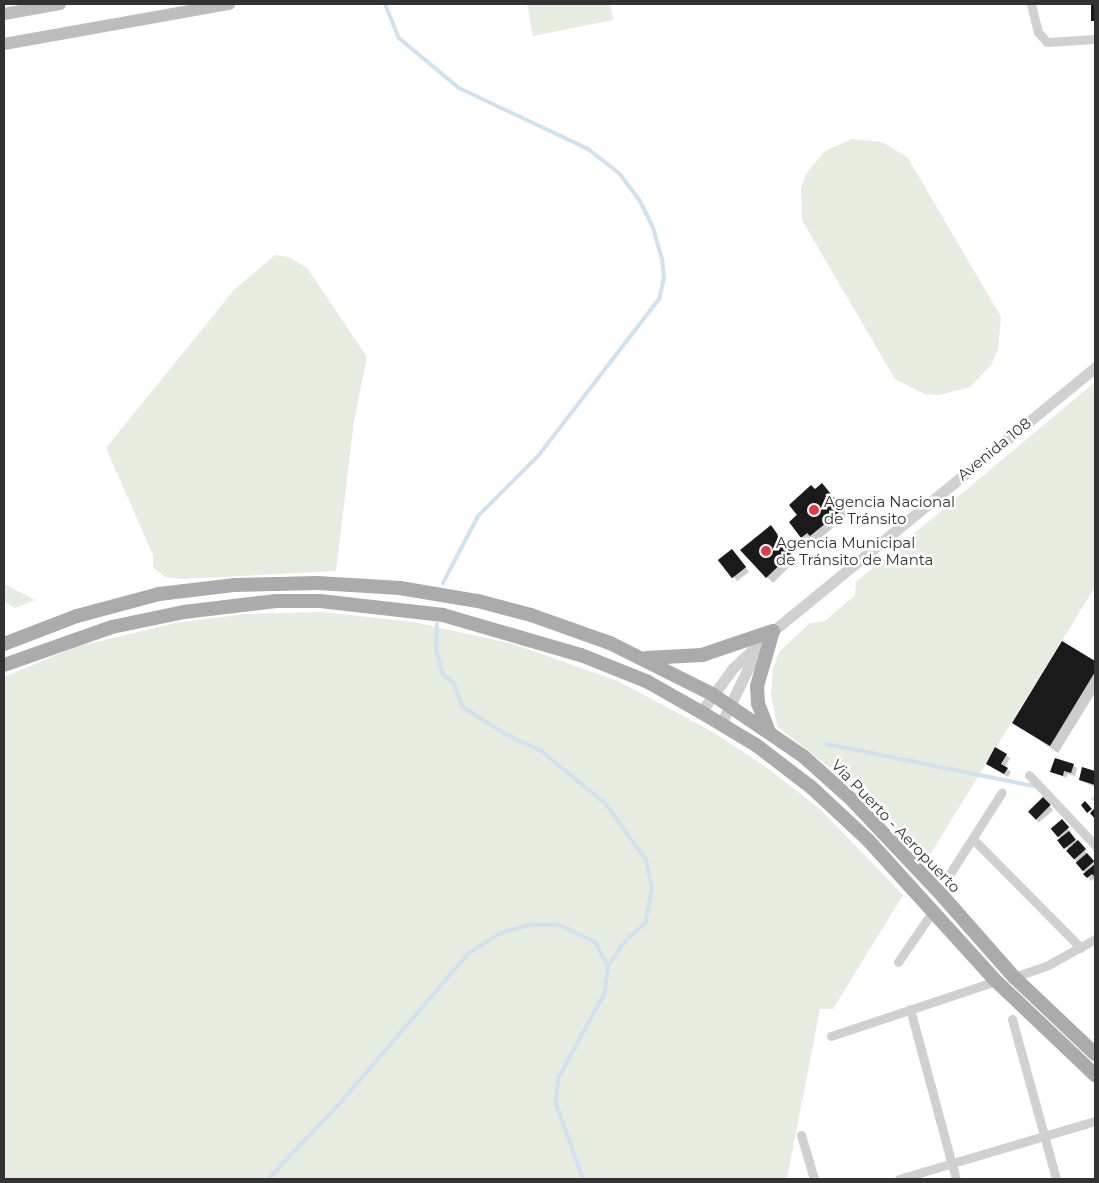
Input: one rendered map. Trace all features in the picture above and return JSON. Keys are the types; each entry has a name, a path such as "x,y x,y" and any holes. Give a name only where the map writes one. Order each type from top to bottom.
{"main road":[{"path":"4,14 60,4"},
{"path":"4,44 229,4"},
{"name":"Via Puerto - Aeropuerto","path":"4,644 76,616 160,594 235,585 318,583 400,588 478,601 531,614 640,658 712,694 802,756 850,798 939,892 1014,977 1095,1054"},
{"name":"Via Puerto - Aeropuerto","path":"4,665 112,627 184,612 276,602 320,601 443,615 482,624 581,655 648,682 701,712 756,745 811,788 868,840 996,981 1095,1075"},
{"path":"640,658 702,655 773,631"},
{"path":"769,732 758,704 757,686 773,631"}],"street":[{"path":"1032,4 1038,32 1047,42 1095,39"},
{"name":"Avenida 108","path":"701,712 712,694 733,668 757,648 773,631 1095,367"},
{"name":"Avenida 108","path":"721,724 731,707 757,648"},
{"path":"1029,775 1095,845"},
{"path":"949,875 1002,792"},
{"path":"972,839 1080,948"},
{"path":"898,962 932,911"},
{"path":"1014,977 1080,948 1095,939"},
{"path":"831,1036 996,981"},
{"path":"910,1009 956,1179"},
{"path":"1012,1018 1056,1179"},
{"path":"899,1179 952,1162 1095,1122"},
{"path":"801,1135 814,1179"}],"shaded area":[{"path":"527,4 610,4 613,20 533,36"},
{"path":"852,139 882,142 908,158 1001,317 998,349 992,364 970,387 939,395 924,394 895,379 802,220 801,188 806,174 825,151"},
{"path":"275,255 289,257 307,268 367,357 354,421 336,571 181,579 165,577 153,567 153,555 106,448 234,290"},
{"path":"1095,382 1095,587 926,861 849,783 777,726 771,695 773,669 779,652 810,623 825,621 855,595 856,582"},
{"path":"4,584 35,600 15,608 4,602"},
{"path":"323,612 413,622 513,644 618,681 711,731 766,767 820,809 903,895 833,1009 820,1009 787,1179 4,1179 4,677 76,647 175,623 244,614"}],"building":[{"path":"1091,5 1095,5 1095,21 1091,21"},
{"path":"822,483 843,509 810,536 807,533 801,538 789,522 797,515 789,505 811,485 815,489"},
{"path":"771,525 791,554 766,578 740,550"},
{"path":"732,549 746,567 732,578 718,560"},
{"path":"1062,641 1095,661 1095,672 1050,746 1012,723"},
{"path":"995,747 1007,754 1001,764 1008,768 1004,774 986,764"},
{"path":"1055,758 1074,764 1071,773 1064,771 1063,776 1050,772"},
{"path":"1082,767 1095,771 1095,785 1079,780"},
{"path":"1043,797 1051,805 1036,820 1028,812"},
{"path":"1085,801 1092,809 1087,813 1081,805"},
{"path":"1095,808 1095,819 1090,813"},
{"path":"1062,819 1069,827 1058,837 1051,829"},
{"path":"1069,831 1076,840 1064,849 1057,840"},
{"path":"1078,840 1086,849 1074,860 1066,851"},
{"path":"1087,853 1094,861 1083,871 1076,863"},
{"path":"1095,864 1095,877 1092,874 1087,878 1083,874"}],"waterway":[{"path":"385,4 399,38 459,88 588,149 619,173 640,201 653,228 662,259 664,278 659,299 538,456 478,516 443,583"},
{"path":"437,624 436,650 443,674 454,684 463,707 505,734 541,751 605,803 646,860 652,888 645,923 626,940 608,966"},
{"path":"827,744 1034,786"},
{"path":"268,1179 341,1102 468,954 500,933 529,925 559,925 595,942 608,966 605,992 558,1079 556,1104 583,1179"}],"place":[{"name":"Agencia Nacional de Tránsito","path":"814,510"},
{"name":"Agencia Municipal de Tránsito de Manta","path":"766,551"}]}
